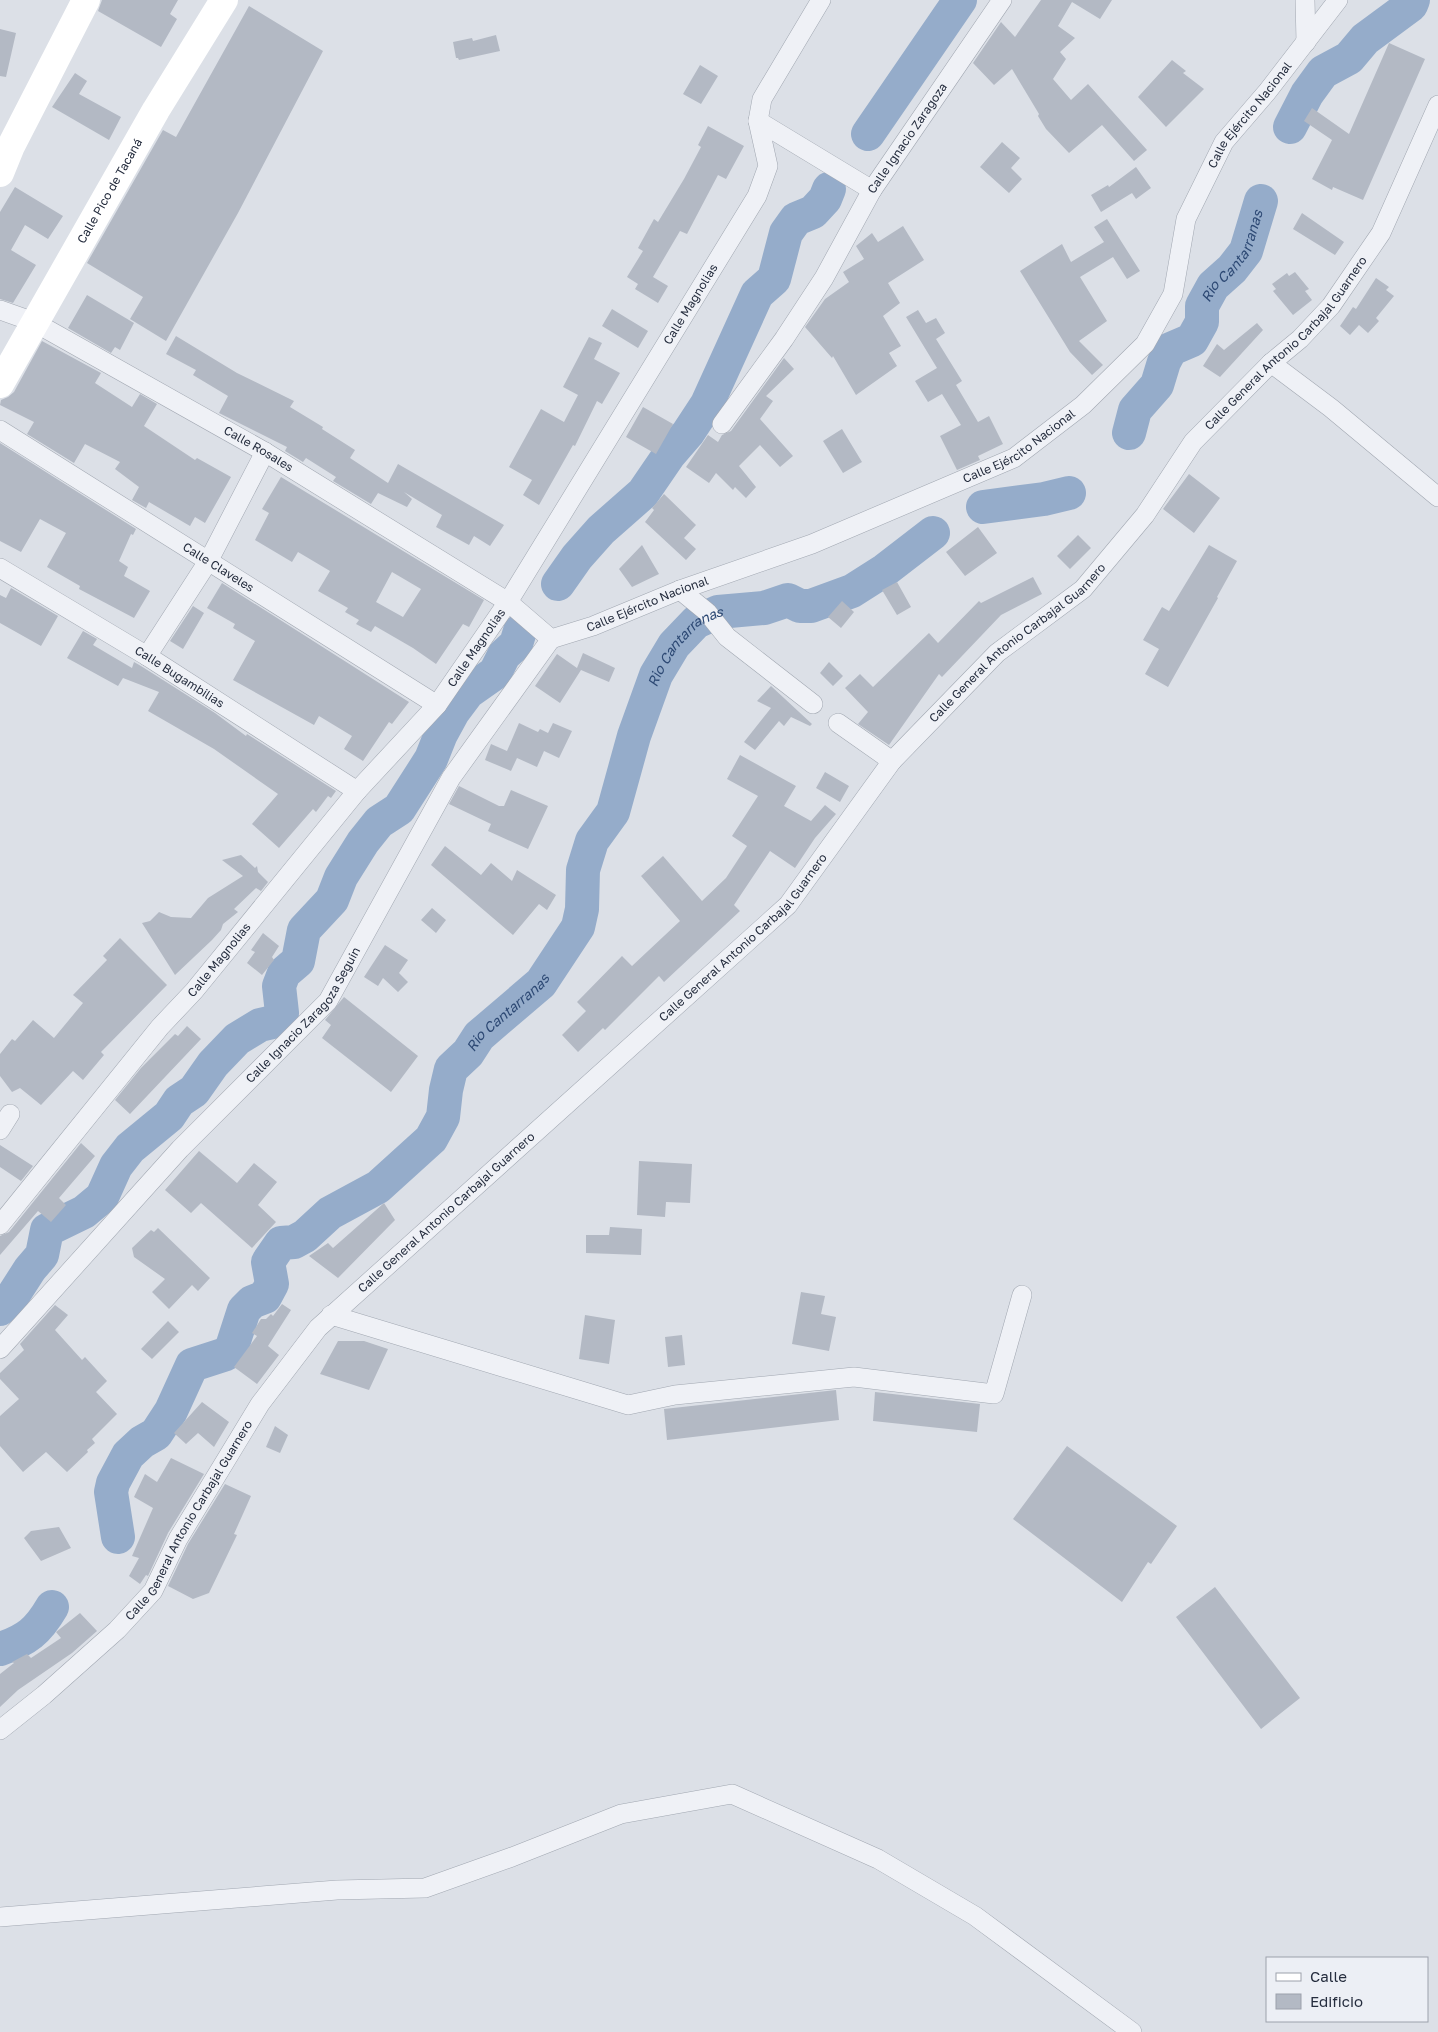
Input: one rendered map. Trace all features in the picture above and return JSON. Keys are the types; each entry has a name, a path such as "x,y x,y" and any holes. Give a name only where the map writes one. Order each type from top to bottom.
{"street":[{"path":"0,173 5,145 86,0"},
{"name":"Calle Pico de Tacaná","path":"0,384 156,110 224,0"},
{"name":"Calle Magnolias","path":"0,1225 160,1027 194,991 357,791 437,705 508,602 757,196 768,166 758,121 762,99 821,0"},
{"name":"Calle Ignacio Zaragoza","path":"758,121 872,190 1002,0"},
{"path":"1305,0 1306,42"},
{"name":"Calle Ejército Nacional","path":"551,639 593,626 680,590 812,544 1014,458 1083,405 1145,344 1173,294 1186,219 1224,142 1338,0"},
{"name":"Calle General Antonio Carbajal Guarnero","path":"0,1730 44,1695 110,1636 153,1591 178,1539 260,1404 318,1328 788,905 892,761 997,653 1083,589 1145,515 1193,442 1270,363 1300,339 1330,306 1381,233 1438,105"},
{"path":"722,424 819,286 872,190"},
{"name":"Calle Rosales","path":"0,310 34,322 265,452 508,602"},
{"path":"1270,363 1331,408 1438,498"},
{"name":"Calle Claveles","path":"0,430 437,705"},
{"path":"147,656 209,560 265,452"},
{"name":"Calle Bugambilias","path":"0,568 147,656 357,791"},
{"path":"680,590 707,612 728,637 813,704"},
{"path":"508,602 551,639"},
{"name":"Calle Ignacio Zaragoza Seguin","path":"0,1350 180,1149 328,1001 451,778 551,639"},
{"path":"838,723 892,761"},
{"path":"0,1130 10,1114"},
{"path":"331,1316 628,1405 675,1395 854,1377 994,1394 1022,1295"},
{"path":"0,1918 337,1890 425,1888 512,1857 621,1814 732,1794 878,1859 976,1916 1132,2032"}],"building":[{"path":"102,0 178,0 170,14 177,19 161,47 98,11"},
{"path":"1041,0 1112,0 1100,19 1072,2 1058,26 1075,38 1060,52 1066,59 1053,79 1071,100 1088,84 1147,150 1134,161 1102,125 1069,153 1046,129 1012,69 994,85 973,63 1001,22 1015,37"},
{"path":"249,6 323,51 238,213 166,341 130,319 143,297 87,263 163,130 176,137"},
{"path":"0,29 16,33 6,77 0,76"},
{"path":"496,35 500,51 459,60 456,58 453,42 472,38 473,41"},
{"path":"1389,43 1425,59 1363,200 1333,187 1332,190 1312,179 1332,140 1304,121 1312,108 1349,134"},
{"path":"1172,60 1186,71 1183,73 1204,89 1166,127 1138,97"},
{"path":"700,65 718,76 701,104 683,94"},
{"path":"75,73 87,81 79,94 121,117 109,140 52,107"},
{"path":"708,126 744,146 726,179 718,175 687,234 680,231 653,277 668,286 658,303 635,289 638,284 627,277 643,251 638,248 654,219 658,222 684,179 701,147 698,145"},
{"path":"1002,142 1020,158 1011,168 1022,179 1009,193 980,167"},
{"path":"1136,167 1151,188 1136,199 1132,193 1101,212 1091,195 1108,185 1109,187"},
{"path":"15,187 63,216 48,239 25,225 11,250 36,265 13,303 0,299 0,212"},
{"path":"1302,213 1344,242 1335,255 1293,229"},
{"path":"1107,219 1140,271 1127,279 1113,257 1080,277 1107,321 1079,341 1103,365 1092,375 1070,352 1020,271 1062,244 1071,262 1104,242 1094,227"},
{"path":"903,226 924,260 888,283 900,303 883,316 901,346 889,353 897,366 856,395 833,356 832,358 805,327 825,299 849,282 843,272 864,259 856,246 872,233 878,242"},
{"path":"1295,272 1309,289 1305,291 1312,300 1293,315 1273,291 1276,289 1272,284 1287,273 1289,276"},
{"path":"1376,278 1389,287 1386,290 1394,296 1376,318 1379,321 1368,333 1359,325 1350,335 1340,326 1353,307 1356,309"},
{"path":"87,295 134,323 120,350 115,347 111,353 68,328"},
{"path":"612,309 648,331 638,348 602,326"},
{"path":"918,310 926,323 936,318 945,333 936,339 962,381 956,385 978,422 989,416 1003,444 978,456 980,460 957,470 940,436 961,425 942,394 928,402 915,381 937,368 906,317"},
{"path":"1257,323 1263,330 1220,377 1203,366 1217,344 1224,350"},
{"path":"176,336 237,373 294,401 290,407 323,427 322,429 355,450 350,458 388,483 398,464 504,525 490,546 474,536 469,545 436,527 442,515 404,492 412,499 407,507 378,493 371,504 333,481 336,477 306,458 303,462 285,451 287,447 219,413 228,396 193,375 196,370 166,354"},
{"path":"589,337 602,343 594,359 620,373 602,404 597,401 575,446 573,445 539,505 523,495 532,480 509,467 541,409 564,422 578,395 563,387"},
{"path":"42,341 101,373 95,383 132,407 140,394 157,404 144,426 195,460 197,458 231,477 205,523 195,517 190,526 149,502 146,508 132,500 139,487 115,469 120,462 85,444 74,463 27,434 34,422 0,405 1,400 14,392"},
{"path":"784,358 794,369 766,396 773,401 760,419 793,456 780,467 760,445 739,466 756,487 746,498 735,487 733,490 716,473 709,483 686,467 708,435 718,442 722,435 731,431"},
{"path":"643,407 673,424 656,454 626,437"},
{"path":"842,429 862,462 843,473 823,441"},
{"path":"0,443 136,529 133,535 131,534 119,561 128,567 124,576 150,591 134,618 79,589 80,586 47,567 66,533 40,519 21,552 0,541"},
{"path":"1189,474 1220,498 1194,533 1163,509"},
{"path":"281,477 484,600 469,627 463,624 436,664 375,626 371,632 356,624 359,620 345,612 348,608 318,591 330,571 298,552 292,562 255,540 269,513 262,509","holes":["392,572 421,589 403,617 376,602"]},
{"path":"664,494 696,525 684,538 696,549 686,560 645,522 654,510 652,508"},
{"path":"978,527 997,553 965,576 946,552"},
{"path":"1078,535 1091,548 1070,569 1057,556"},
{"path":"642,545 659,574 632,587 619,569"},
{"path":"1209,545 1237,561 1168,687 1145,674 1159,649 1143,640 1162,607 1169,611"},
{"path":"1033,577 1042,594 1001,615 942,677 939,674 889,745 858,724 868,712 845,688 860,674 873,687 929,633 938,643 979,601 981,603"},
{"path":"897,582 911,607 897,615 882,590"},
{"path":"222,583 409,702 392,724 389,722 363,761 344,749 352,736 319,716 314,725 233,680 255,641 233,628 235,624 207,608"},
{"path":"11,588 58,616 41,646 0,623 0,595 6,598"},
{"path":"842,601 854,612 841,628 828,617"},
{"path":"193,606 204,613 183,649 170,641"},
{"path":"83,631 97,639 93,645 132,668 134,662 141,666 215,713 246,736 247,734 336,791 331,798 328,796 316,812 313,809 279,848 252,824 278,794 214,749 148,711 159,692 123,678 118,686 67,658"},
{"path":"583,653 615,668 609,682 581,670 560,703 535,686 557,654 577,668"},
{"path":"829,662 843,676 833,686 820,673"},
{"path":"771,686 812,724 810,726 791,717 784,726 779,721 755,750 744,742 771,708 757,701"},
{"path":"519,723 538,732 540,729 548,733 553,723 572,731 559,758 544,751 537,767 517,758 511,771 485,760 491,744 507,751"},
{"path":"740,755 796,786 784,806 811,821 825,805 836,814 815,838 795,868 770,851 734,905 740,911 664,982 659,976 605,1030 603,1028 578,1052 562,1035 586,1011 577,1002 622,956 632,966 680,921 641,876 663,856 702,901 726,878 747,846 732,836 758,796 727,779"},
{"path":"825,772 849,786 840,802 816,788"},
{"path":"459,786 499,806 504,806 511,790 548,806 528,849 488,831 491,824 449,804"},
{"path":"445,846 481,875 491,863 512,881 517,870 556,895 547,910 539,904 513,935 431,865"},
{"path":"241,855 255,868 257,866 258,872 268,882 261,891 256,888 234,909 238,912 223,924 221,930 212,940 175,975 142,923 150,921 159,912 171,917 191,918 208,898 243,876 222,860"},
{"path":"432,908 446,920 436,933 421,920"},
{"path":"263,933 279,946 272,957 274,960 262,975 247,963 255,952 251,950"},
{"path":"120,938 167,985 101,1052 104,1055 83,1080 73,1071 41,1105 20,1088 12,1092 0,1076 0,1054 12,1039 15,1041 33,1020 54,1038 83,1003 73,995 107,960 103,956"},
{"path":"385,945 408,960 399,973 408,982 398,992 383,978 378,986 364,977"},
{"path":"344,997 418,1056 391,1092 322,1038 331,1025 325,1020"},
{"path":"187,1026 201,1039 130,1114 115,1100 141,1068 175,1034 178,1036"},
{"path":"81,1143 95,1156 59,1198 66,1205 51,1222 38,1211 0,1255 0,1236 9,1232"},
{"path":"0,1145 33,1166 21,1181 0,1167"},
{"path":"199,1151 237,1183 254,1163 277,1182 258,1205 276,1222 252,1248 201,1203 191,1213 165,1190"},
{"path":"639,1161 692,1164 690,1203 666,1202 665,1217 637,1215"},
{"path":"384,1203 395,1220 338,1278 309,1256 328,1243 333,1248"},
{"path":"610,1227 642,1229 641,1255 586,1253 586,1235 609,1235"},
{"path":"158,1228 210,1278 198,1291 192,1285 169,1309 152,1292 165,1279 134,1257 132,1248 151,1230 154,1232"},
{"path":"801,1292 825,1296 821,1314 836,1317 829,1351 792,1344"},
{"path":"282,1304 291,1310 268,1346 279,1355 257,1384 234,1367 257,1336 252,1333 261,1319 266,1319 271,1314 273,1316"},
{"path":"55,1305 68,1315 55,1330 82,1360 85,1357 107,1381 96,1392 117,1414 92,1439 95,1443 87,1450 88,1452 67,1472 46,1452 23,1472 0,1446 0,1416 19,1399 0,1379 0,1373 24,1350 20,1344"},
{"path":"585,1315 615,1320 609,1364 579,1359"},
{"path":"168,1321 179,1332 152,1359 141,1349"},
{"path":"682,1335 685,1365 668,1367 665,1337"},
{"path":"338,1341 364,1341 388,1349 369,1390 320,1374"},
{"path":"836,1390 839,1420 667,1440 664,1409"},
{"path":"875,1392 980,1404 977,1432 873,1421"},
{"path":"202,1402 229,1422 214,1447 198,1433 186,1444 174,1433"},
{"path":"275,1426 288,1435 280,1453 266,1447"},
{"path":"1067,1446 1177,1526 1151,1564 1148,1562 1122,1602 1013,1519"},
{"path":"171,1458 204,1474 168,1533 148,1576 146,1575 140,1584 129,1576 139,1558 132,1556 153,1508 134,1497 145,1474 157,1482"},
{"path":"225,1484 251,1496 234,1534 237,1535 209,1593 193,1599 168,1586 188,1544"},
{"path":"59,1527 71,1548 41,1561 24,1538 31,1531"},
{"path":"1215,1587 1300,1698 1261,1729 1176,1617"},
{"path":"80,1613 97,1631 72,1653 18,1690 0,1707 0,1674 14,1663 12,1662 27,1654 31,1658 61,1638 56,1632"}],"waterway":[{"name":"Rio Cantarranas","path":"868,134 960,0"},
{"name":"Rio Cantarranas","path":"1290,127 1307,94 1323,72 1349,58 1365,39 1411,5 1413,0"},
{"name":"Rio Cantarranas","path":"558,584 577,557 601,530 643,493 669,455 688,433 707,404 757,294 774,279 786,233 796,219 813,212 825,199 829,189"},
{"name":"Rio Cantarranas","path":"1129,433 1135,410 1157,385 1164,362 1171,349 1192,340 1202,322 1202,306 1213,286 1232,269 1246,251 1261,201"},
{"name":"Rio Cantarranas","path":"983,507 1044,499 1069,493"},
{"name":"Rio Cantarranas","path":"118,1537 111,1492 113,1483 128,1455 142,1442 156,1434 171,1411 192,1365 226,1354 232,1347 244,1310 252,1302 265,1297 272,1284 268,1262 281,1243 294,1242 305,1236 330,1213 378,1187 431,1139 443,1117 451,1069 468,1053 479,1036 541,983 578,927 582,909 583,870 592,841 613,812 634,736 656,675 674,645 696,622 718,612 764,608 788,600 800,606 811,606 852,591 885,570 933,533"},
{"name":"Rio Cantarranas","path":"0,1309 12,1297 30,1269 42,1255 47,1230 84,1212 102,1197 116,1166 130,1148 169,1116 179,1101 194,1091 213,1064 237,1039 260,1025 273,1022 282,1013 279,986 284,973 298,961 304,930 332,900 341,877 363,842 379,822 399,809 431,759 441,734 453,712 468,692 495,673 504,655 516,644 520,631"},
{"name":"Rio Cantarranas","path":"0,1649 18,1642 31,1634 52,1607"}]}
